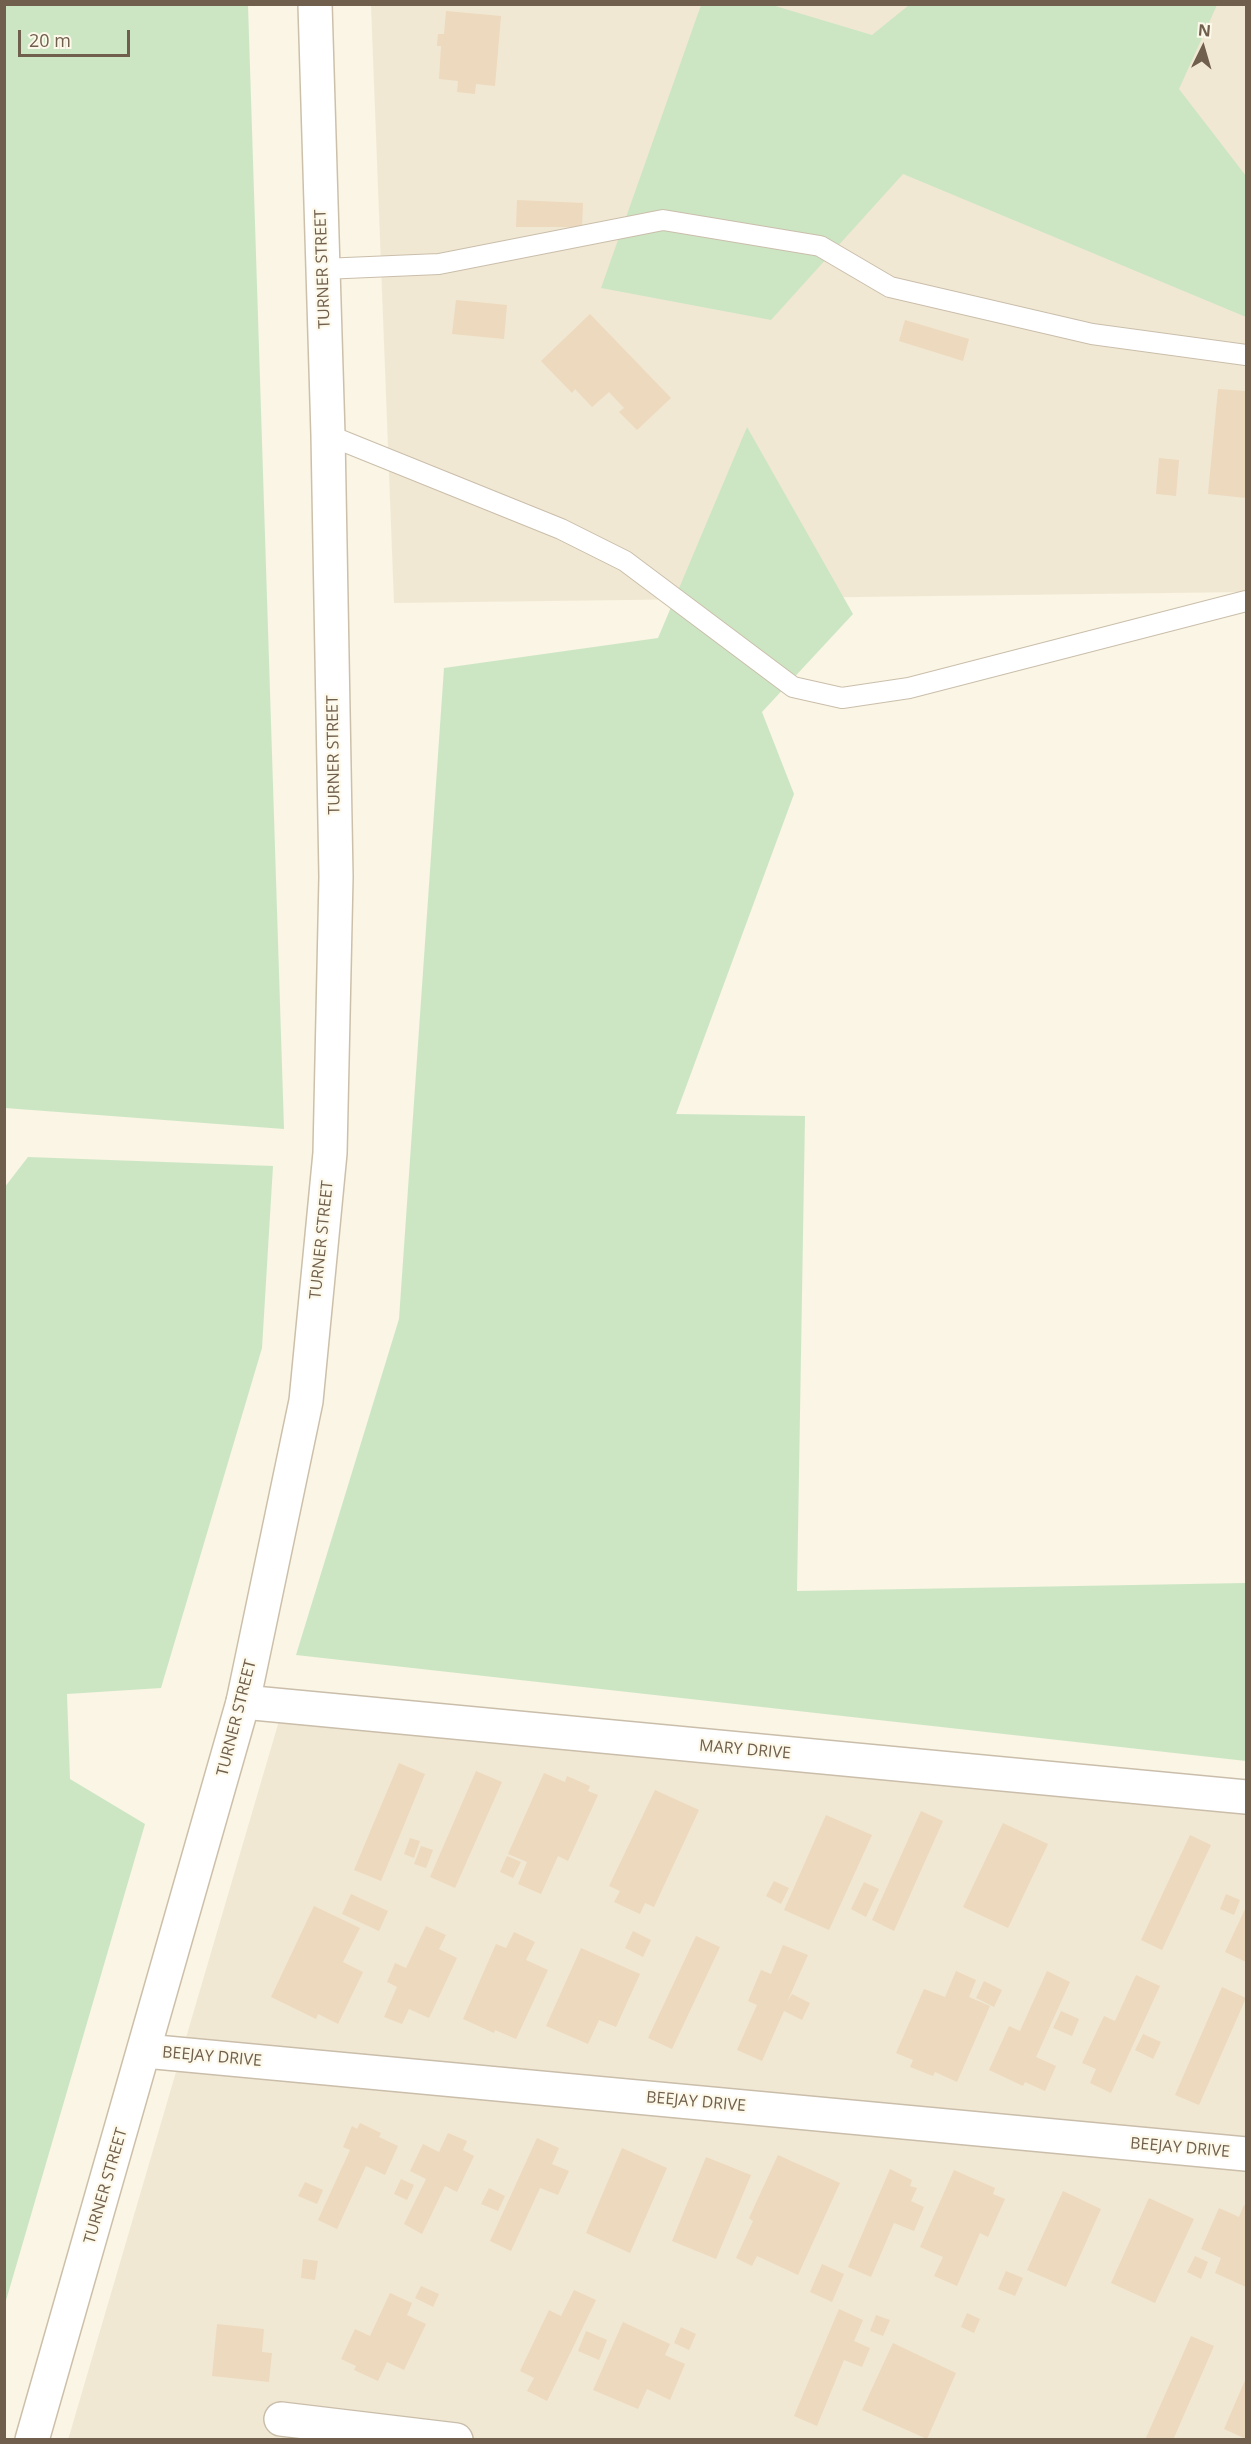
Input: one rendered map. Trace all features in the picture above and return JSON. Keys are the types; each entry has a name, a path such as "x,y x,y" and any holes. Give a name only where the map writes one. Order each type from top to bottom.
{"street":[{"name":"TURNER STREET","path":"32,2439 243,1702 306,1401 330,1153 336,877 328,435 315,4"},
{"name":"MARY DRIVE","path":"243,1702 1246,1797"},
{"name":"BEEJAY DRIVE","path":"145,2050 1246,2154"},
{"path":"281,2419 387,2436 456,2439"}],"lane":[{"path":"323,269 439,264 663,220 820,246 890,287 1070,329 1246,355"},
{"path":"328,435 561,529 625,561 793,687 842,698 909,688 1246,601"}],"shaded area":[{"path":"371,5 1246,5 1246,592 394,603"},
{"path":"281,1714 1246,1796 1246,2439 68,2440"}],"green space":[{"path":"4,5 248,5 284,1129 5,1108"},
{"path":"701,5 772,5 872,35 909,5 1217,5 1179,89 1246,176 1246,317 903,174 771,320 601,288"},
{"path":"747,427 853,614 762,712 794,794 676,1114 805,1116 797,1591 1246,1583 1246,1761 296,1655 399,1319 444,668 658,638"},
{"path":"28,1157 273,1166 262,1348 161,1688 67,1694 70,1779 145,1824 5,2304 4,1188"}],"building":[{"path":"446,11 501,16 495,86 476,84 475,94 457,92 458,81 439,79 441,46 437,46 438,34 444,34"},
{"path":"517,200 583,203 582,227 516,227"},
{"path":"456,300 507,305 504,339 452,334"},
{"path":"590,314 671,398 637,430 619,412 624,408 609,392 592,407 575,389 572,393 541,361"},
{"path":"905,320 969,339 963,361 899,341"},
{"path":"1218,389 1246,391 1246,498 1208,494"},
{"path":"1159,458 1179,460 1176,496 1156,494"},
{"path":"399,1763 425,1774 381,1881 354,1870"},
{"path":"476,1771 502,1782 455,1888 430,1877"},
{"path":"544,1773 565,1782 567,1776 590,1786 588,1791 598,1795 568,1861 558,1856 541,1894 518,1884 527,1862 508,1854"},
{"path":"655,1790 699,1810 654,1907 645,1903 640,1914 614,1902 620,1891 609,1886"},
{"path":"921,1811 943,1821 894,1931 872,1920"},
{"path":"826,1815 872,1835 829,1930 784,1910"},
{"path":"1003,1823 1048,1844 1008,1928 963,1907"},
{"path":"1190,1835 1211,1845 1162,1950 1141,1940"},
{"path":"410,1838 420,1841 414,1858 404,1854"},
{"path":"421,1846 433,1850 426,1868 414,1864"},
{"path":"507,1856 521,1862 513,1878 500,1872"},
{"path":"774,1881 789,1888 781,1904 766,1896"},
{"path":"864,1882 879,1889 866,1917 851,1909"},
{"path":"351,1894 388,1911 379,1931 342,1914"},
{"path":"1226,1894 1240,1900 1234,1915 1220,1909"},
{"path":"314,1906 360,1928 343,1962 363,1972 338,2024 318,2014 316,2019 271,1997"},
{"path":"1246,1907 1246,1962 1225,1952"},
{"path":"426,1926 446,1935 439,1949 457,1958 429,2018 409,2009 402,2024 384,2017 397,1987 387,1982 395,1963 406,1968"},
{"path":"633,1931 651,1940 643,1957 625,1948"},
{"path":"514,1932 535,1942 526,1960 548,1970 516,2039 495,2030 494,2033 463,2019 496,1944 506,1948"},
{"path":"696,1936 720,1947 672,2049 648,2038"},
{"path":"783,1945 808,1955 787,2002 792,1994 810,2003 802,2020 784,2011 762,2061 737,2050 757,2005 748,2001 761,1970 771,1974"},
{"path":"581,1948 640,1974 616,2027 599,2020 588,2044 546,2026"},
{"path":"956,1971 976,1980 969,1997 990,2006 957,2082 935,2072 933,2076 910,2067 913,2060 896,2053 924,1989 945,1997"},
{"path":"1047,1971 1070,1982 1036,2057 1056,2066 1045,2091 1025,2082 1023,2086 989,2070 1009,2026 1020,2031"},
{"path":"1136,1975 1160,1986 1111,2093 1090,2083 1096,2069 1082,2063 1104,2016 1115,2021"},
{"path":"984,1981 1002,1990 994,2007 976,1998"},
{"path":"1222,1987 1246,1998 1199,2105 1175,2095"},
{"path":"1061,2011 1079,2019 1072,2036 1053,2028"},
{"path":"1143,2034 1161,2042 1153,2059 1135,2050"},
{"path":"360,2123 381,2133 379,2137 398,2146 385,2175 366,2166 337,2229 318,2220 350,2150 343,2147 352,2126 357,2129"},
{"path":"448,2133 467,2141 463,2150 474,2156 457,2192 445,2186 422,2234 404,2224 426,2179 410,2171 423,2144 439,2152"},
{"path":"537,2138 559,2148 552,2164 569,2171 558,2195 540,2188 511,2251 490,2241"},
{"path":"622,2148 667,2168 630,2253 586,2233"},
{"path":"778,2155 840,2183 798,2275 757,2256 752,2266 736,2258 753,2221 749,2218"},
{"path":"706,2157 751,2175 716,2259 672,2241"},
{"path":"890,2169 912,2180 910,2186 917,2188 911,2201 924,2207 914,2231 894,2223 871,2277 848,2267"},
{"path":"954,2170 995,2188 993,2194 1005,2199 988,2237 980,2233 957,2286 934,2276 943,2257 920,2247"},
{"path":"401,2179 414,2185 407,2200 394,2194"},
{"path":"305,2182 323,2190 317,2204 298,2196"},
{"path":"489,2188 505,2196 498,2211 481,2204"},
{"path":"1063,2191 1101,2209 1066,2287 1027,2270"},
{"path":"1149,2198 1194,2219 1155,2303 1111,2283"},
{"path":"1244,2205 1246,2206 1246,2287 1215,2273 1221,2258 1201,2249 1219,2208 1239,2217"},
{"path":"1195,2256 1208,2262 1201,2279 1187,2272"},
{"path":"303,2259 318,2261 315,2280 301,2278"},
{"path":"822,2264 844,2274 832,2302 810,2292"},
{"path":"1006,2271 1023,2278 1015,2296 998,2289"},
{"path":"421,2286 439,2294 433,2307 415,2298"},
{"path":"574,2290 596,2300 547,2401 527,2391 534,2378 520,2371 549,2310 561,2316"},
{"path":"390,2293 412,2303 407,2315 426,2324 404,2370 387,2362 378,2381 354,2370 356,2366 341,2359 355,2329 370,2336"},
{"path":"839,2309 863,2320 854,2341 870,2348 862,2367 844,2360 817,2426 794,2416"},
{"path":"967,2313 980,2319 974,2333 961,2327"},
{"path":"876,2315 890,2320 883,2336 870,2331"},
{"path":"623,2322 670,2344 665,2355 685,2364 670,2400 647,2389 638,2409 593,2390"},
{"path":"217,2324 264,2329 262,2352 272,2353 269,2382 212,2376"},
{"path":"681,2327 696,2334 689,2350 674,2343"},
{"path":"586,2331 607,2340 599,2360 578,2351"},
{"path":"1191,2336 1214,2346 1173,2440 1145,2440"},
{"path":"893,2343 956,2373 927,2439 862,2410"},
{"path":"1246,2378 1246,2439 1224,2429"}]}
